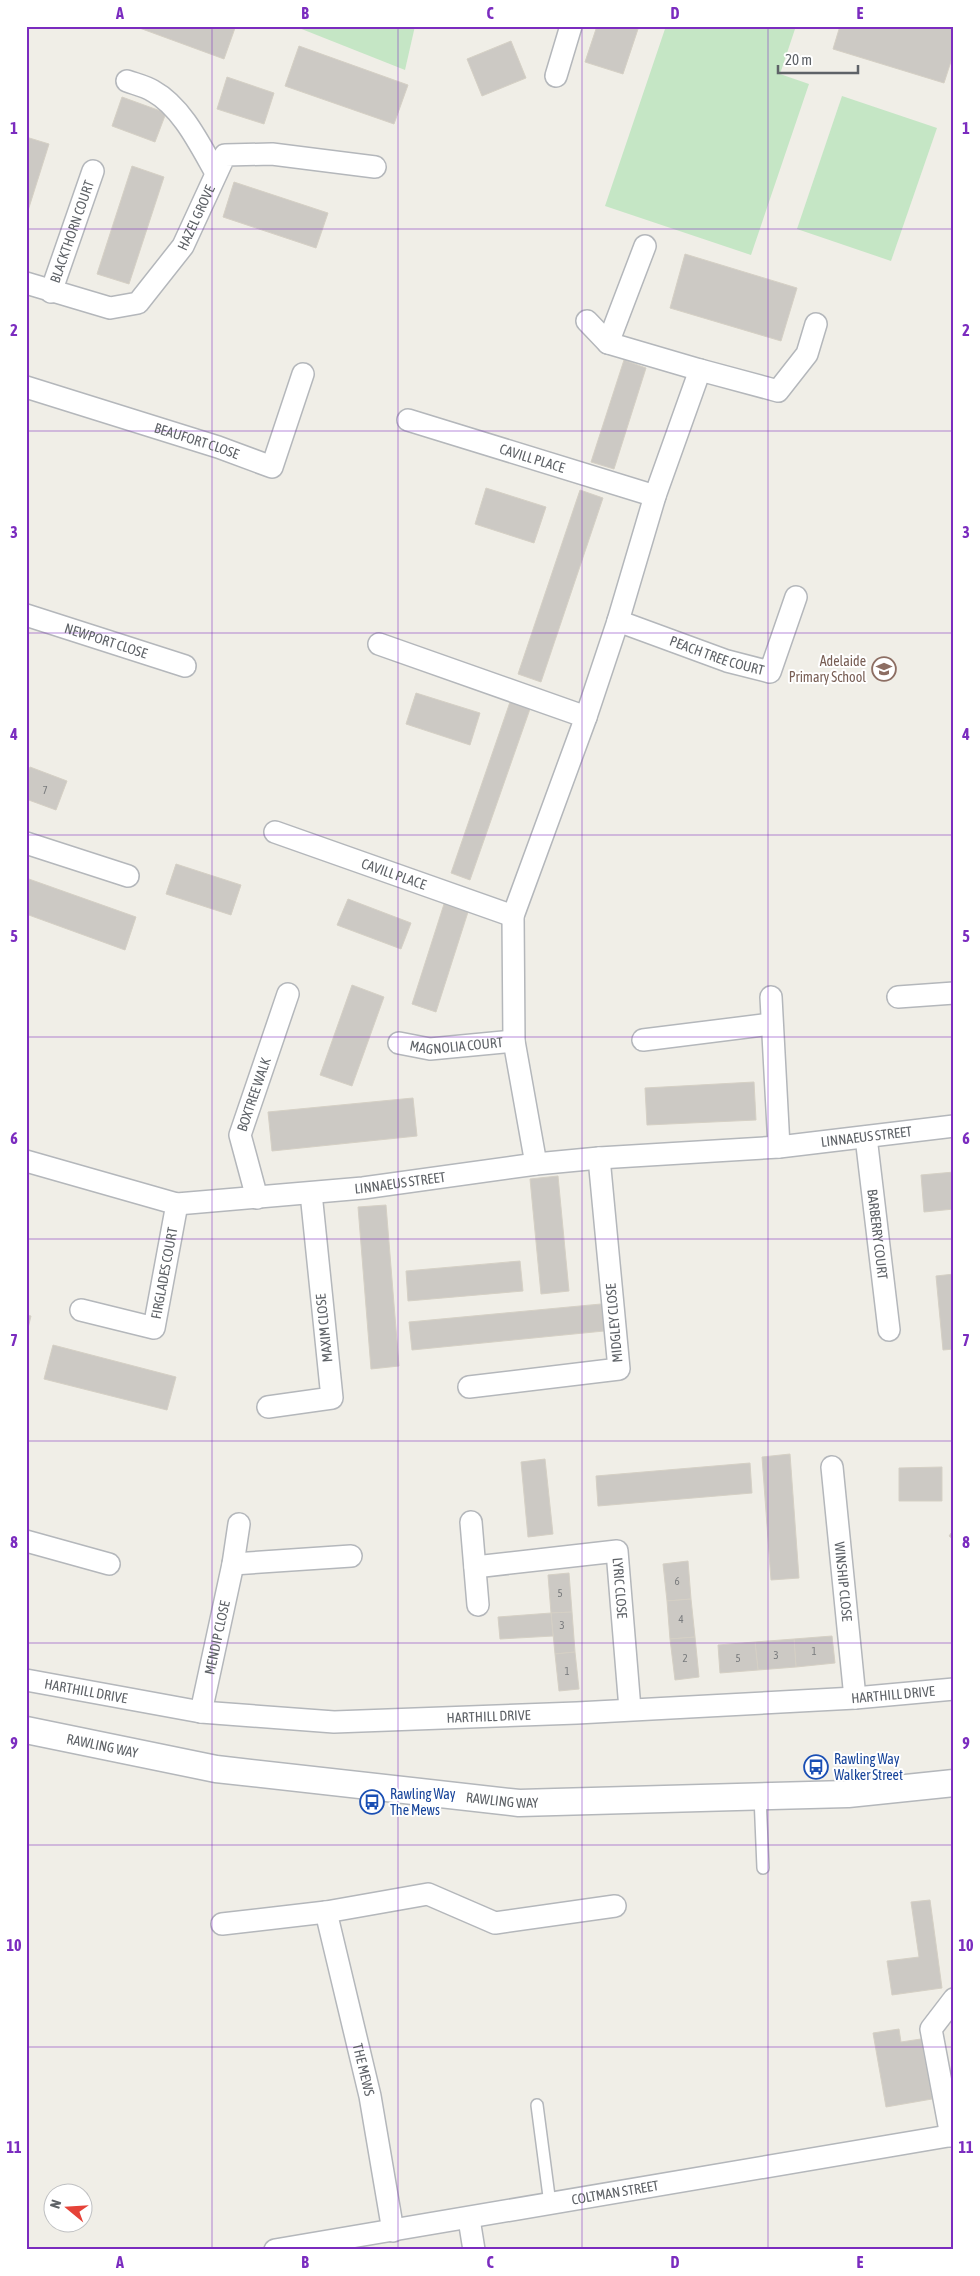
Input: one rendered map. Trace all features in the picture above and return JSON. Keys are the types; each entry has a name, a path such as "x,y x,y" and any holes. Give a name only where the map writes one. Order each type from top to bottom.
{"street":[{"path":"556,76 569,27"},
{"path":"127,81 152,90 171,105 201,146 216,173"},
{"name":"HAZEL GROVE","path":"26,283 110,308 138,303 183,246 225,155 272,154 375,167"},
{"name":"BLACKTHORN COURT","path":"52,292 93,171"},
{"path":"608,344 645,246"},
{"path":"587,321 608,344 778,391 807,354 816,324"},
{"path":"536,1164 514,1040 513,916 586,717 618,622 655,496 700,370"},
{"name":"BEAUFORT CLOSE","path":"26,387 218,446 272,467 303,374"},
{"name":"CAVILL PLACE","path":"408,420 655,496"},
{"name":"PEACH TREE COURT","path":"618,622 726,661 770,672 796,597"},
{"name":"NEWPORT CLOSE","path":"26,615 185,666"},
{"path":"379,644 586,717"},
{"name":"CAVILL PLACE","path":"275,832 513,916"},
{"path":"26,843 128,876"},
{"path":"898,997 954,993"},
{"name":"BOXTREE WALK","path":"257,1198 240,1135 288,994"},
{"path":"771,997 779,1147"},
{"path":"644,1040 771,1024"},
{"name":"MAGNOLIA COURT","path":"399,1043 430,1049 514,1040"},
{"name":"LINNAEUS STREET","path":"26,1161 177,1204 363,1188 536,1164 599,1158 779,1147 954,1126"},
{"name":"BARBERRY COURT","path":"866,1137 889,1330"},
{"name":"MIDGLEY CLOSE","path":"469,1387 619,1369 599,1158"},
{"name":"MAXIM CLOSE","path":"268,1407 332,1398 311,1193"},
{"name":"FIRGLADES COURT","path":"81,1310 154,1328 177,1204"},
{"name":"WINSHIP CLOSE","path":"832,1466 855,1698"},
{"path":"471,1522 478,1605"},
{"name":"MENDIP CLOSE","path":"201,1712 233,1564 239,1524"},
{"path":"26,1541 109,1564"},
{"name":"LYRIC CLOSE","path":"475,1567 617,1551 630,1709"},
{"path":"233,1564 351,1556"},
{"name":"HARTHILL DRIVE","path":"26,1680 201,1712 334,1722 577,1713 855,1698 954,1689"},
{"name":"RAWLING WAY","path":"26,1730 216,1769 519,1803 848,1794 954,1783"},
{"path":"222,1924 326,1912 428,1894 494,1923 615,1906"},
{"name":"THE MEWS","path":"326,1912 370,2096 393,2231"},
{"path":"952,2135 931,2029 954,1999"},
{"name":"COLTMAN STREET","path":"275,2250 952,2135"},
{"path":"469,2218 474,2250"}],"lane":[{"path":"760,1796 763,1868"},
{"path":"537,2105 550,2204"}],"green space":[{"path":"294,26 415,26 405,70"},
{"path":"666,26 796,26 780,74 809,84 751,255 605,206"},
{"path":"842,96 937,128 891,261 797,229"}],"building":[{"path":"134,26 230,26 235,28 224,59"},
{"path":"597,26 630,26 638,29 623,74 585,62"},
{"path":"840,26 954,26 954,52 944,83 833,49"},
{"path":"511,41 526,78 482,96 467,59"},
{"path":"299,46 408,85 394,124 285,86"},
{"path":"227,77 274,93 264,124 217,109"},
{"path":"122,97 166,113 155,142 112,126"},
{"path":"26,137 49,144 26,217"},
{"path":"132,166 164,177 129,284 97,274"},
{"path":"234,182 328,213 316,248 223,217"},
{"path":"685,254 797,288 781,341 670,308"},
{"path":"624,360 646,368 614,469 591,462"},
{"path":"486,488 546,507 534,543 475,524"},
{"path":"580,490 603,498 541,682 518,674"},
{"path":"416,693 480,713 470,745 406,724"},
{"path":"510,702 530,709 470,880 451,873"},
{"path":"30,767 67,781 56,810 26,799 26,777"},
{"path":"176,864 241,885 231,915 166,894"},
{"path":"26,878 136,917 125,950 26,914"},
{"path":"348,899 411,923 401,949 337,925"},
{"path":"444,904 468,912 436,1012 412,1004"},
{"path":"352,985 384,997 352,1086 320,1075"},
{"path":"754,1082 756,1120 647,1125 645,1088"},
{"path":"413,1098 417,1136 272,1151 268,1112"},
{"path":"954,1172 954,1209 924,1212 921,1175"},
{"path":"558,1176 569,1291 541,1294 530,1179"},
{"path":"386,1205 399,1366 371,1369 358,1207"},
{"path":"520,1261 523,1291 408,1301 406,1271"},
{"path":"954,1274 954,1349 943,1350 936,1276"},
{"path":"601,1304 604,1331 412,1350 409,1322"},
{"path":"26,1315 31,1316 26,1336"},
{"path":"53,1345 176,1377 167,1410 44,1379"},
{"path":"790,1454 799,1578 771,1580 762,1457"},
{"path":"545,1459 553,1534 528,1537 521,1462"},
{"path":"750,1463 752,1493 598,1506 596,1476"},
{"path":"942,1467 942,1501 899,1501 899,1468"},
{"path":"954,1529 954,1540 949,1536"},
{"path":"688,1561 691,1599 667,1601 663,1564"},
{"path":"569,1573 572,1612 551,1613 548,1575"},
{"path":"691,1599 695,1637 670,1639 667,1601"},
{"path":"572,1612 575,1652 555,1654 551,1613"},
{"path":"551,1613 553,1636 500,1639 498,1617"},
{"path":"832,1636 835,1663 796,1667 794,1639"},
{"path":"695,1637 699,1677 675,1680 670,1639"},
{"path":"794,1639 796,1667 758,1670 755,1642"},
{"path":"755,1642 758,1670 720,1673 718,1645"},
{"path":"575,1652 579,1689 559,1691 555,1654"},
{"path":"930,1900 942,1988 892,1995 887,1961 919,1957 911,1902"},
{"path":"899,2029 901,2042 921,2039 932,2099 886,2107 873,2033"}],"place":[{"name":"Adelaide Primary School","path":"884,669"},
{"name":"Rawling Way Walker Street","path":"816,1767"},
{"name":"Rawling Way The Mews","path":"372,1802"}]}
